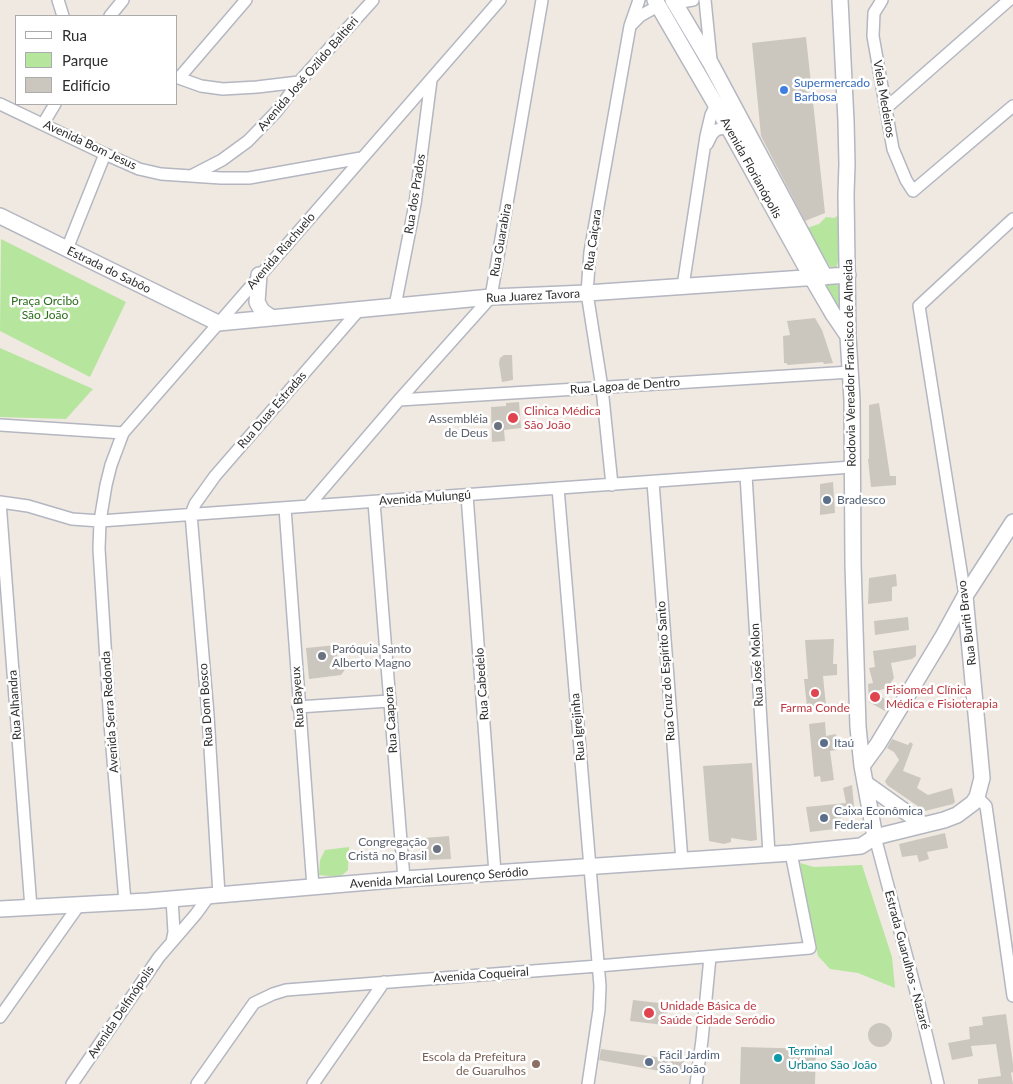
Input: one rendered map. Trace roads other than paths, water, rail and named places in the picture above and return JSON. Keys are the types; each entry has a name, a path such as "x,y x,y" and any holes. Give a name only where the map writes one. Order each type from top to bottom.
{"main road":[{"name":"Rodovia Vereador Francisco de Almeida","path":"840,0 845,80 855,654 858,727 862,766"},
{"name":"Avenida Florianópolis","path":"674,2 711,64 818,278 833,314 848,336"},
{"name":"Avenida Florianópolis","path":"657,3 818,278"},
{"name":"Estrada do Sabôo","path":"2,221 67,249 218,323"},
{"path":"260,275 257,302 262,311 272,318"},
{"name":"Rua Juarez Tavora","path":"218,323 490,298 848,276"},
{"path":"875,837 862,766 878,744 965,596 1013,522"},
{"name":"Rua Buriti Bravo","path":"965,596 982,778 977,798"},
{"path":"942,638 948,636 958,637 970,652"},
{"path":"858,727 872,730 886,728"},
{"path":"865,783 924,825"},
{"name":"Avenida Marcial Lourenço Seródio","path":"0,909 214,896 495,873 791,853 861,846 875,837 957,815 970,807 977,798"}],"street":[{"path":"58,0 63,15"},
{"path":"111,15 124,0"},
{"path":"246,0 178,78 201,86 223,89 257,88 299,82"},
{"name":"Avenida José Ozildo Baltieri","path":"190,177 222,160 248,141 276,112 299,82 373,0"},
{"name":"Avenida Riachuelo","path":"100,521 110,466 123,433 500,0"},
{"name":"Rua Guarabira","path":"490,298 542,0"},
{"name":"Rua Caiçara","path":"612,485 602,388 587,293 590,252 630,26 639,0"},
{"path":"674,2 692,0"},
{"path":"705,0 711,64"},
{"path":"886,108 1009,0"},
{"name":"Viela Medeiros","path":"880,2 874,13 873,36 893,149 906,180 913,190 1013,106"},
{"path":"630,26 657,3"},
{"name":"Rua dos Prados","path":"395,306 415,204 431,80"},
{"name":"Avenida Bom Jesus","path":"0,104 105,154 139,168 162,174 190,177 250,178 361,158"},
{"path":"43,124 53,105"},
{"path":"683,286 708,124 716,105"},
{"path":"703,152 712,134 716,130 728,127"},
{"path":"67,249 105,154"},
{"name":"Rua Buriti Bravo","path":"965,596 919,306 1013,219"},
{"path":"310,505 399,400 490,298"},
{"name":"Rua Duas Estradas","path":"191,514 195,504 215,476 359,310"},
{"name":"Rua Lagoa de Dentro","path":"399,400 851,372"},
{"path":"0,426 123,433"},
{"name":"Avenida Mulungú","path":"0,502 28,506 58,516 100,521 852,467"},
{"name":"Rua José Molon","path":"746,475 769,854"},
{"name":"Rua Cruz do Espírito Santo","path":"652,482 682,861"},
{"name":"Rua Igrejinha","path":"558,488 598,966 599,1010 588,1084"},
{"name":"Rua Cabedelo","path":"467,495 495,873"},
{"name":"Rua Alhandra","path":"0,502 31,908"},
{"name":"Rua Caapora","path":"374,502 404,880"},
{"name":"Rua Bayeux","path":"284,508 313,887"},
{"name":"Rua Dom Bosco","path":"191,514 208,715 214,896"},
{"name":"Avenida Serra Redonda","path":"100,521 99,549 110,724 125,902"},
{"path":"298,707 389,701"},
{"path":"977,798 986,806 1013,996"},
{"name":"Estrada Guarulhos - Nazaré","path":"875,837 938,1084"},
{"name":"Avenida Coqueiral","path":"197,1084 254,1003 286,990 810,948 791,853"},
{"name":"Avenida Delfinópolis","path":"72,1084 159,957 214,896"},
{"path":"172,899 174,917 172,942"},
{"path":"0,1017 79,905"},
{"path":"696,1084 710,957"},
{"path":"313,1084 384,982"}],"place":[{"name":"Supermercado Barbosa","path":"784,90"},
{"name":"Clinica Médica São João","path":"513,418"},
{"name":"Assembléia de Deus","path":"498,426"},
{"name":"Bradesco","path":"827,500"},
{"name":"Paróquia Santo Alberto Magno","path":"322,656"},
{"name":"Farma Conde","path":"815,693"},
{"name":"Fisiomed Clínica Médica e Fisioterapia","path":"875,697"},
{"name":"Itaú","path":"824,743"},
{"name":"Caixa Econômica Federal","path":"824,818"},
{"name":"Congregação Cristã no Brasil","path":"437,849"},
{"name":"Unidade Básica de Saúde Cidade Seródio","path":"649,1013"},
{"name":"Terminal Urbano São João","path":"778,1058"},
{"name":"Fácil Jardim São João","path":"649,1062"},
{"name":"Escola da Prefeitura de Guarulhos","path":"536,1064"}],"park label":[{"name":"Praça Orcibó São João","path":"45,308"}]}
